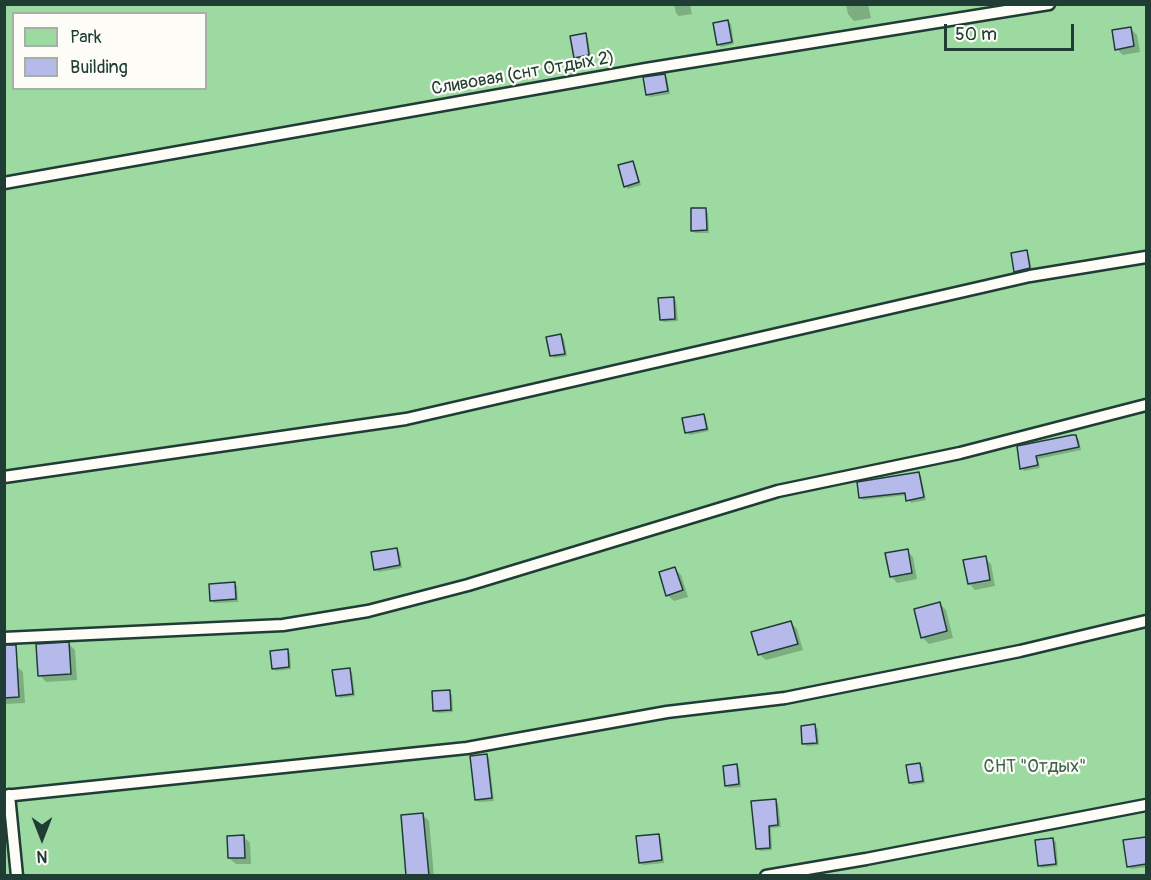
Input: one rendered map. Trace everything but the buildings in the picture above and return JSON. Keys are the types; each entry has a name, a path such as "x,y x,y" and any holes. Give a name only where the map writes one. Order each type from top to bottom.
{"lane":[{"name":"Сливовая (снт Отдых 2)","path":"4,183 646,69 1049,4"},
{"path":"4,477 406,419 1030,276 1146,257"},
{"path":"4,638 283,625 368,611 468,585 778,491 960,453 1146,405"},
{"path":"17,876 7,795 467,748 667,712 785,698 1020,651 1146,621"},
{"path":"766,876 1146,805"}],"green space":[{"name":"СНТ \"Отдых\"","path":"5,5 1146,5 1146,875 5,876"}]}
